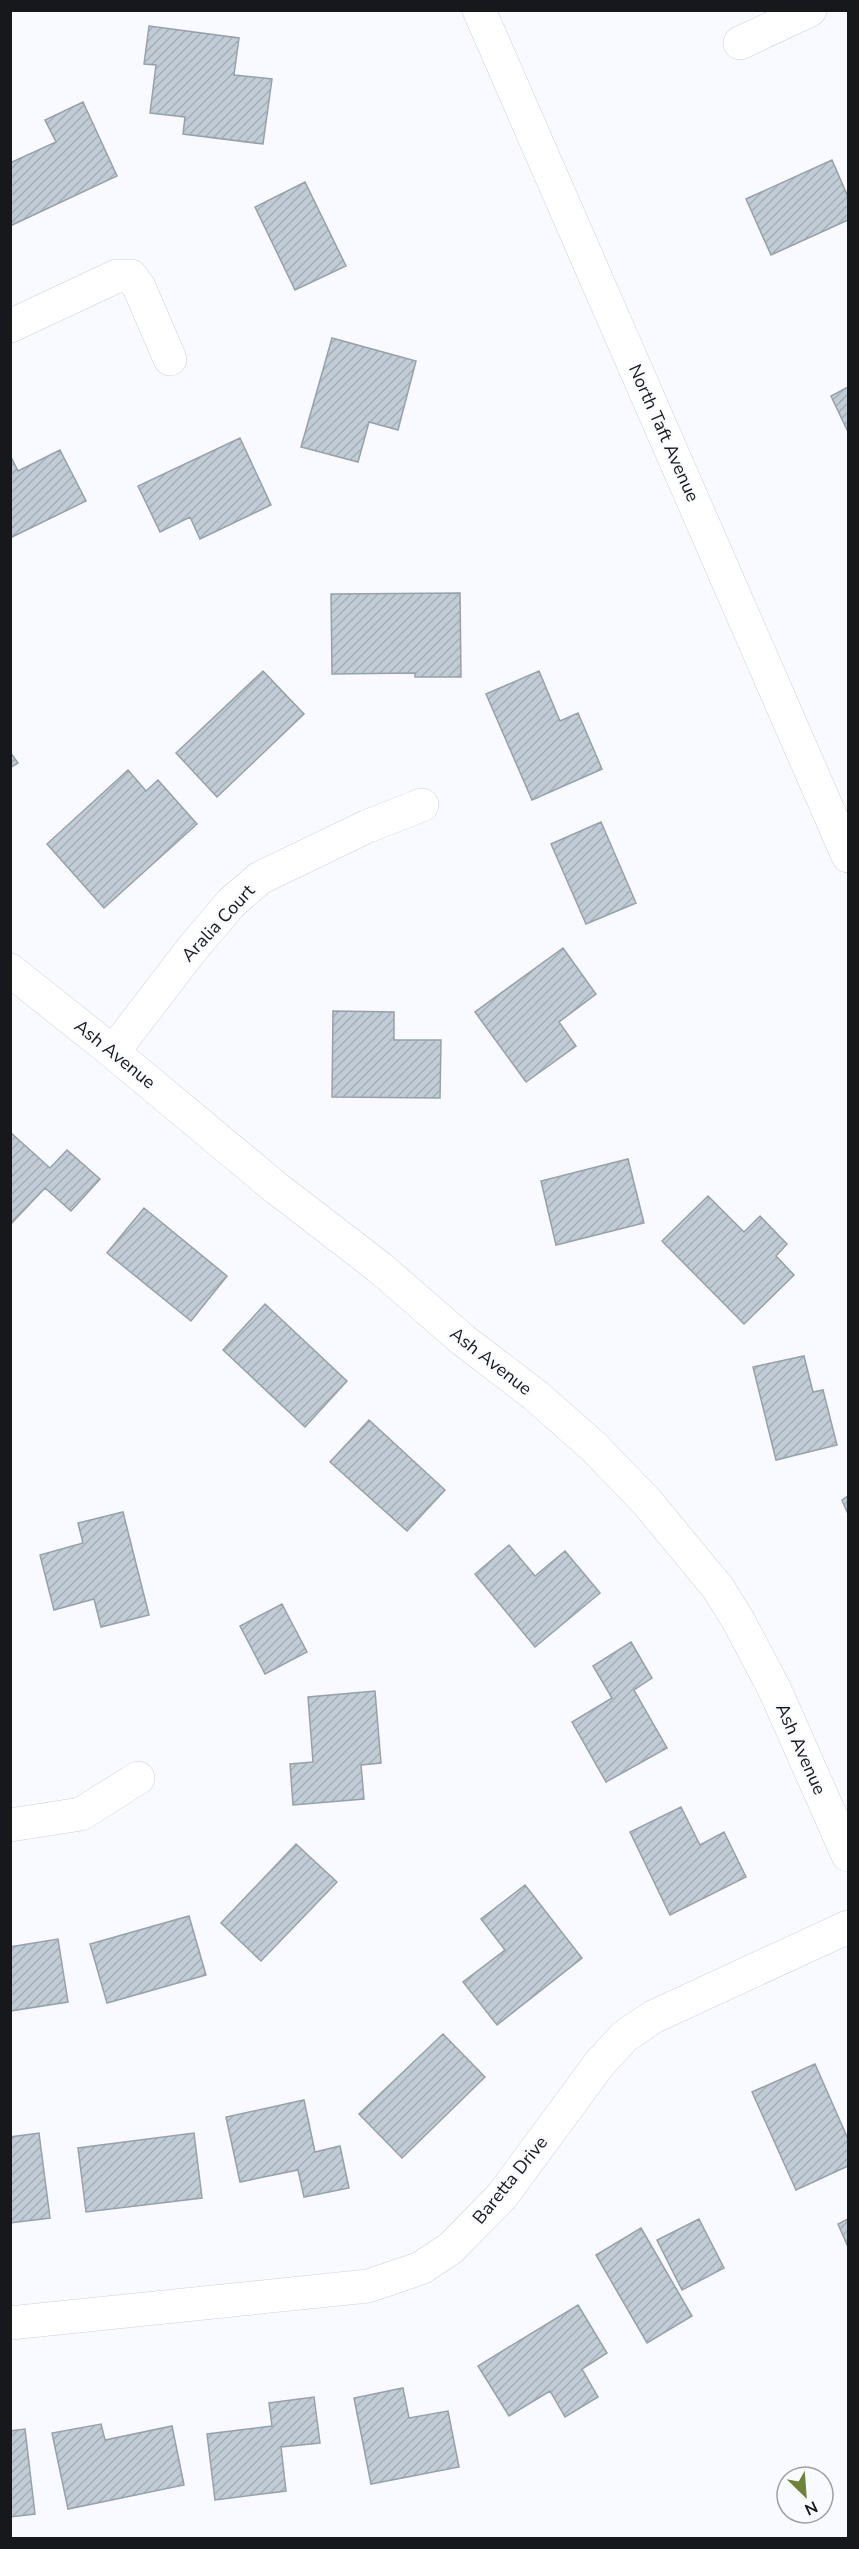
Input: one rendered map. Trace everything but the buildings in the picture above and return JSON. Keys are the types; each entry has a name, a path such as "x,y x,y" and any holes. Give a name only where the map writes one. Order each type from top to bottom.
{"street":[{"name":"North Taft Avenue","path":"479,10 849,856"},
{"path":"740,44 810,10"},
{"path":"10,326 117,276 130,276 139,286 170,359"},
{"name":"Aralia Court","path":"113,1052 192,949 231,903 260,878 368,826 422,805"},
{"name":"Ash Avenue","path":"10,970 113,1052 275,1187 379,1267 463,1340 535,1395 594,1447 646,1502 718,1588 738,1620 774,1688 849,1855"},
{"path":"10,1826 81,1814 138,1778"},
{"name":"Baretta Drive","path":"10,2323 368,2286 421,2268 451,2248 496,2204 600,2063 625,2036 653,2018 849,1927"}]}
